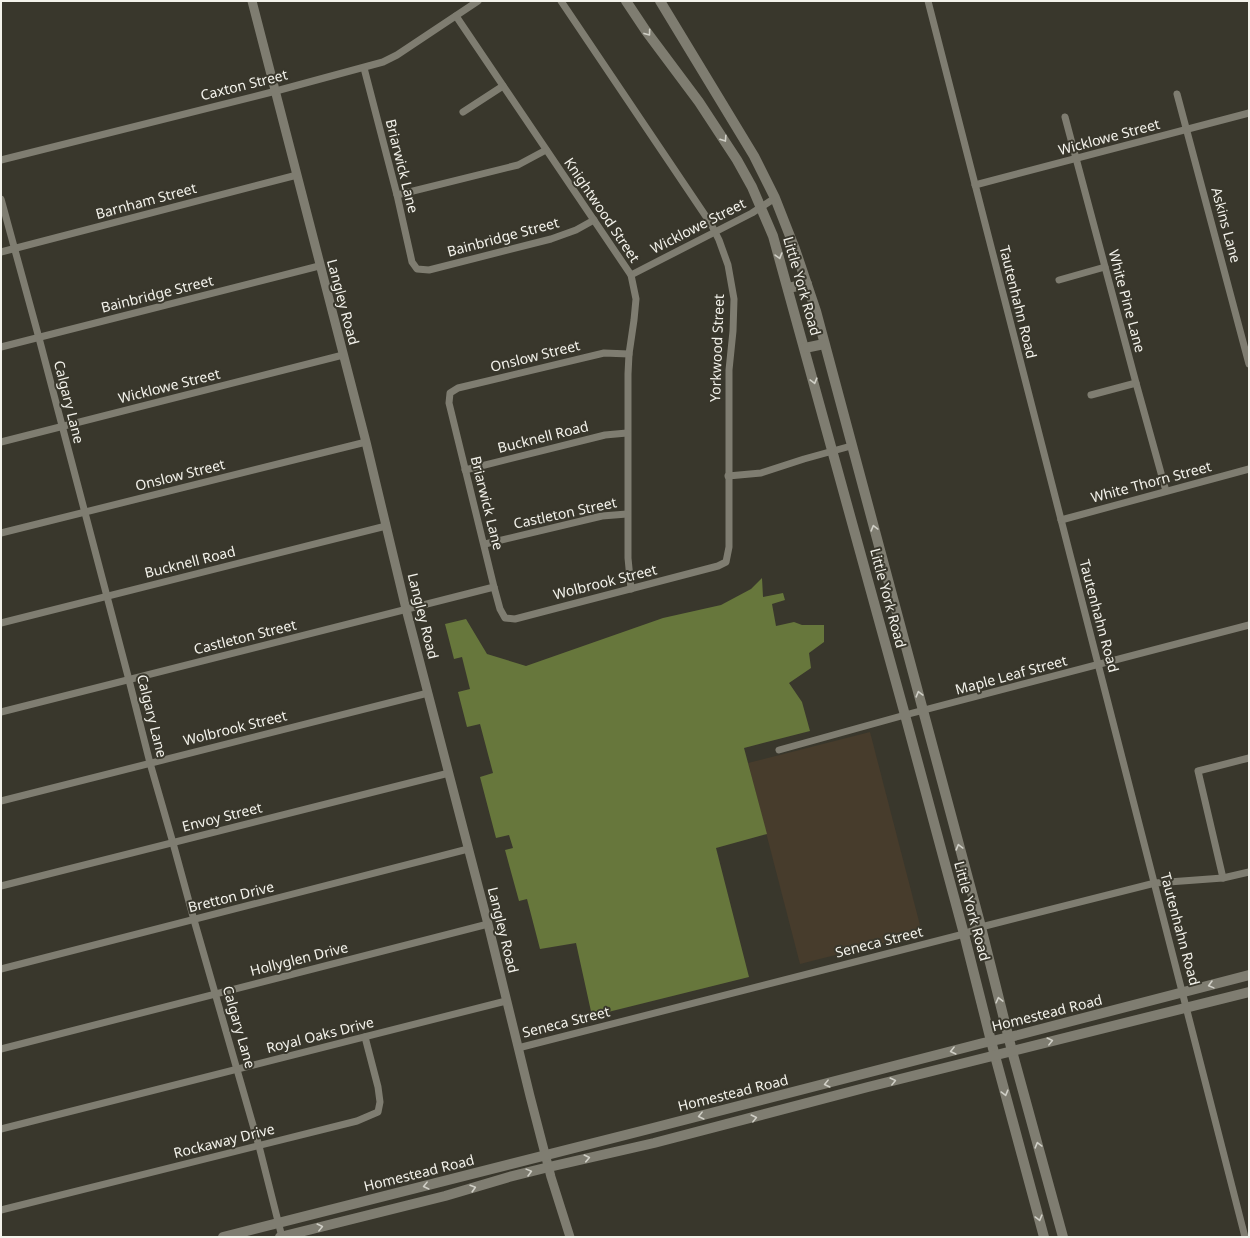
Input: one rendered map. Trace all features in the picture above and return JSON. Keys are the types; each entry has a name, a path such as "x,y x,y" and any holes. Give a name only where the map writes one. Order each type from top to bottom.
{"main road":[{"name":"Little York Road","path":"626,1 646,31 699,102 737,160 762,208 773,236 906,715 964,934 990,1041 1044,1237"},
{"name":"Little York Road","path":"660,1 754,156 775,198 795,249 816,312 981,928 1012,1051 1063,1237"},
{"path":"788,288 806,284"},
{"path":"805,348 824,344"},
{"path":"869,583 887,578"},
{"path":"876,609 895,605"},
{"name":"Homestead Road","path":"223,1237 1249,976"},
{"name":"Homestead Road","path":"281,1237 445,1196 548,1166 654,1143 868,1087 1249,992"},
{"path":"864,1074 868,1087"},
{"path":"649,1129 654,1143"},
{"path":"1026,1171 1044,1167"},
{"path":"442,1182 445,1196"},
{"path":"379,1198 383,1212"}],"street":[{"name":"Langley Road","path":"252,1 276,91 319,266 366,442 406,609 488,924 548,1166 570,1237"},
{"name":"Caxton Street","path":"1,160 276,91 383,62 397,56 478,1"},
{"name":"Yorkwood Street","path":"560,1 706,217 719,240 728,265 734,299 733,331 729,370 729,547 726,562 712,568"},
{"name":"Tautenhahn Road","path":"928,1 1245,1237"},
{"name":"Knightwood Street","path":"456,16 631,275 636,299 628,374 627,514 628,558 631,589"},
{"name":"Briarwick Lane","path":"364,68 397,195 412,262 417,269"},
{"path":"463,112 503,86"},
{"name":"Askins Lane","path":"1177,94 1249,364"},
{"name":"Wicklowe Street","path":"975,185 1249,113"},
{"name":"White Pine Lane","path":"1065,117 1166,491"},
{"path":"397,195 518,165 546,150"},
{"name":"Barnham Street","path":"1,252 297,175"},
{"name":"Wicklowe Street","path":"631,275 762,208 775,198"},
{"name":"Calgary Lane","path":"1,199 130,680 150,763 238,1070 259,1146 281,1237"},
{"name":"Bainbridge Street","path":"417,269 429,270 551,240 576,230 594,220"},
{"name":"Bainbridge Street","path":"1,347 319,266"},
{"path":"1059,280 1105,266"},
{"name":"Onslow Street","path":"450,393 458,388 604,353 629,354"},
{"name":"Wicklowe Street","path":"1,442 343,355"},
{"path":"1092,395 1136,384"},
{"name":"Briarwick Lane","path":"450,393 449,403 465,470 485,544 494,587 500,609 505,618"},
{"name":"Bucknell Road","path":"465,470 605,435 627,433"},
{"name":"Onslow Street","path":"1,533 366,442"},
{"path":"728,476 761,473 851,446"},
{"name":"White Thorn Street","path":"1061,520 1249,469"},
{"name":"Castleton Street","path":"485,544 602,516 627,514"},
{"name":"Bucknell Road","path":"1,623 386,526"},
{"name":"Wolbrook Street","path":"505,618 515,619 712,568"},
{"name":"Castleton Street","path":"1,712 494,587"},
{"name":"Maple Leaf Street","path":"779,750 1249,625"},
{"name":"Wolbrook Street","path":"1,801 428,693"},
{"path":"1223,878 1198,771 1249,758"},
{"name":"Envoy Street","path":"1,886 449,772"},
{"name":"Bretton Drive","path":"1,970 468,849"},
{"name":"Seneca Street","path":"518,1048 1155,884 1223,878 1249,872"},
{"name":"Hollyglen Drive","path":"1,1049 488,924"},
{"name":"Royal Oaks Drive","path":"1,1129 506,1001"},
{"name":"Rockaway Drive","path":"1,1210 357,1121 378,1112 380,1102 378,1087 365,1037"}],"shaded area":[{"path":"870,732 922,933 800,964 748,763"}],"green space":[{"path":"762,578 763,597 783,593 785,600 772,604 776,626 794,622 802,625 824,625 824,642 809,653 811,668 789,683 802,702 810,731 744,748 767,834 716,848 749,977 592,1016 576,943 540,949 527,899 519,901 505,850 513,848 509,835 496,838 480,777 493,773 480,724 467,727 458,692 470,689 462,657 454,659 445,624 466,619 487,654 526,666 663,618 721,605 751,589"}]}
